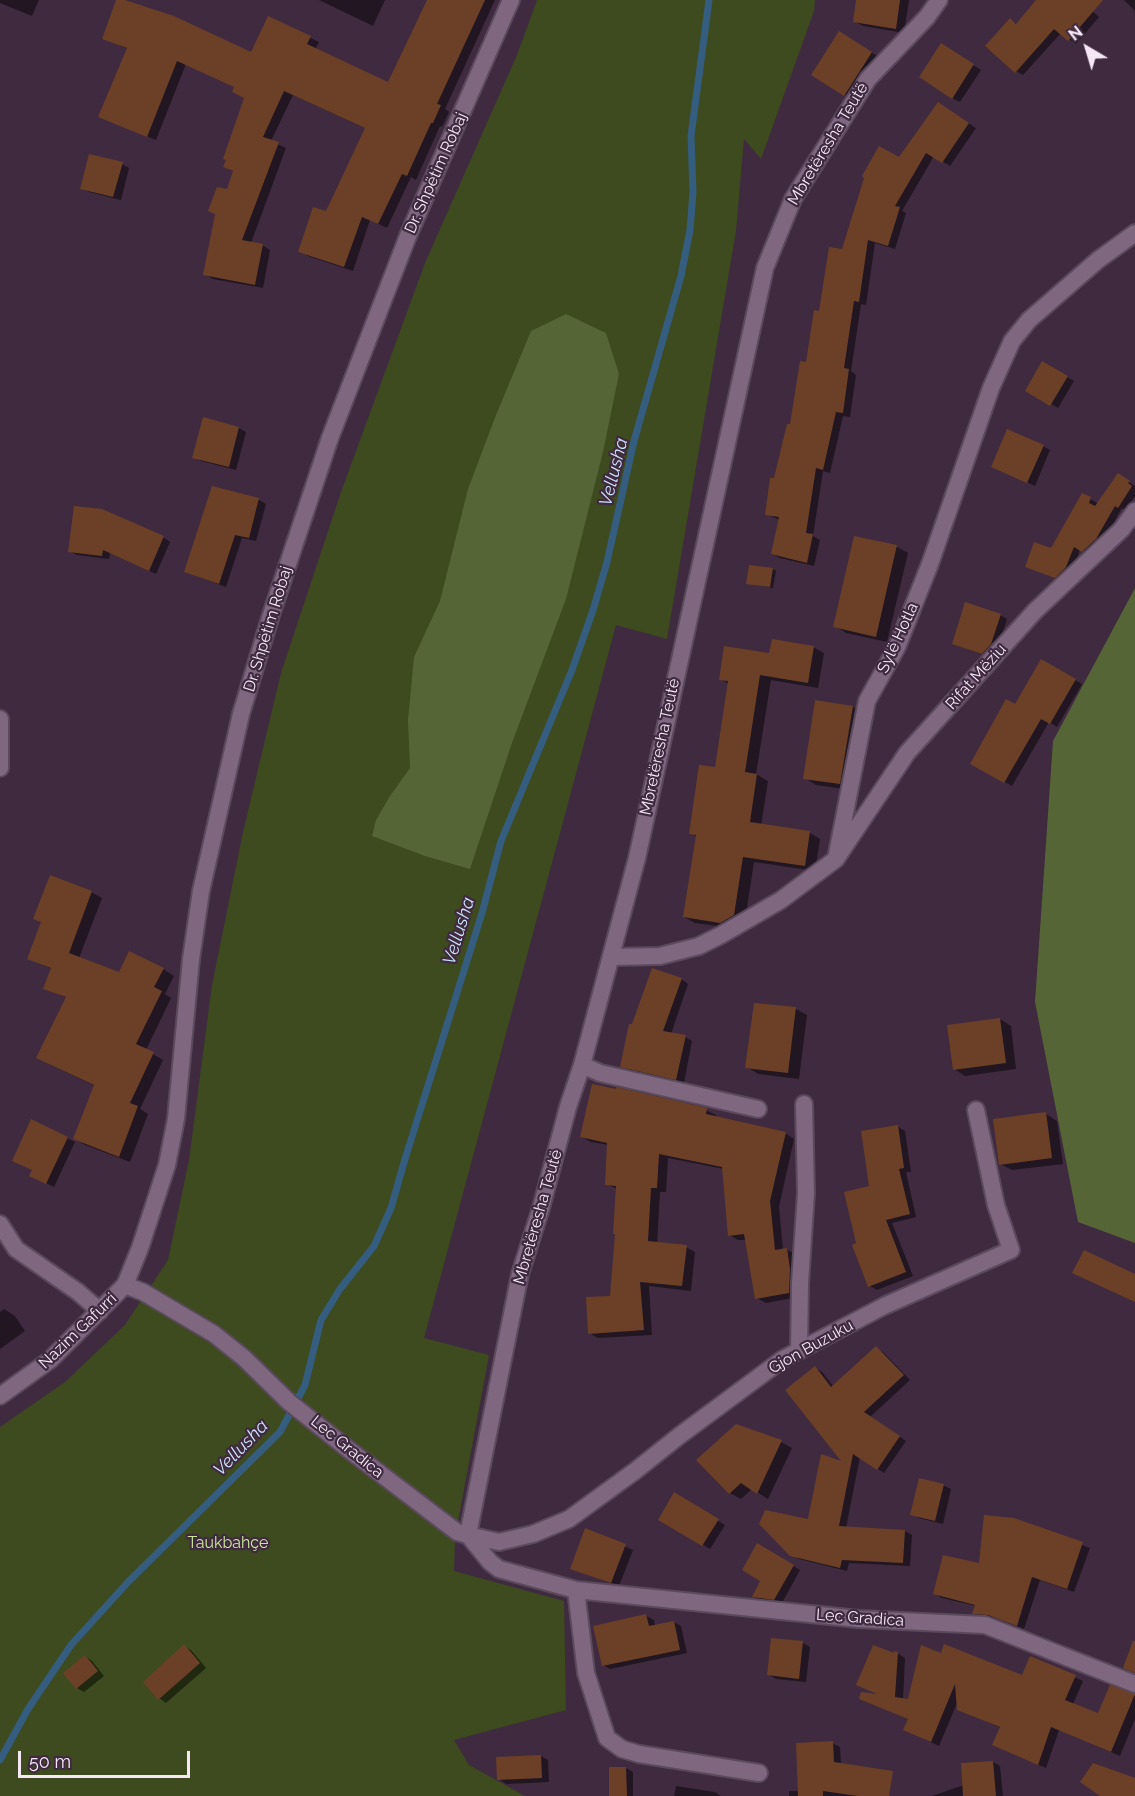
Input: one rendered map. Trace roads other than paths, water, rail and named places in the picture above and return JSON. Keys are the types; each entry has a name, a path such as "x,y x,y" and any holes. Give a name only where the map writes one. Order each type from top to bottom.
{"street":[{"name":"Dr. Shpëtim Robaj","path":"125,1285 167,1165 176,1119 191,959 201,891 241,714 271,615 330,438 408,236 511,0"},
{"name":"Mbretëresha Teutë","path":"468,1535 520,1274 541,1208 567,1107 582,1065 637,858 765,268 793,199 868,79 927,17 939,0"},
{"name":"Sylë Hotla","path":"836,859 867,701 897,647 938,543 991,388 1012,340 1029,320 1098,260 1135,233"},
{"name":"Rifat Mëziu","path":"836,859 907,753 1035,611 1122,529 1135,511"},
{"path":"0,719 0,768"},
{"path":"611,957 660,956 699,946 781,900 836,859"},
{"path":"582,1065 600,1073 758,1109"},
{"path":"799,1351 800,1283 806,1192 804,1104"},
{"name":"Gjon Buzuku","path":"468,1535 499,1542 533,1534 568,1519 783,1359 884,1306 1011,1250 996,1205 976,1110"},
{"path":"0,1224 16,1249 78,1292 100,1311"},
{"name":"Nazim Gafurri","path":"0,1396 50,1360 125,1285"},
{"name":"Lec Gradica","path":"125,1285 142,1292 213,1334 244,1358 277,1391 348,1449 457,1532 468,1535 490,1562 499,1569 576,1590 859,1619 985,1625 1135,1684"},
{"path":"576,1590 586,1673 607,1738 622,1749 639,1754 759,1773"}],"waterway":[{"name":"Vellusha","path":"0,1760 28,1709 71,1645 128,1582 280,1432 305,1385 321,1320 340,1289 374,1246 391,1208 482,913 501,841 572,670 607,562 634,441 681,276 690,230 693,192 691,136 709,0"}],"park label":[{"name":"Taukbahçe","path":"228,1543"}]}
